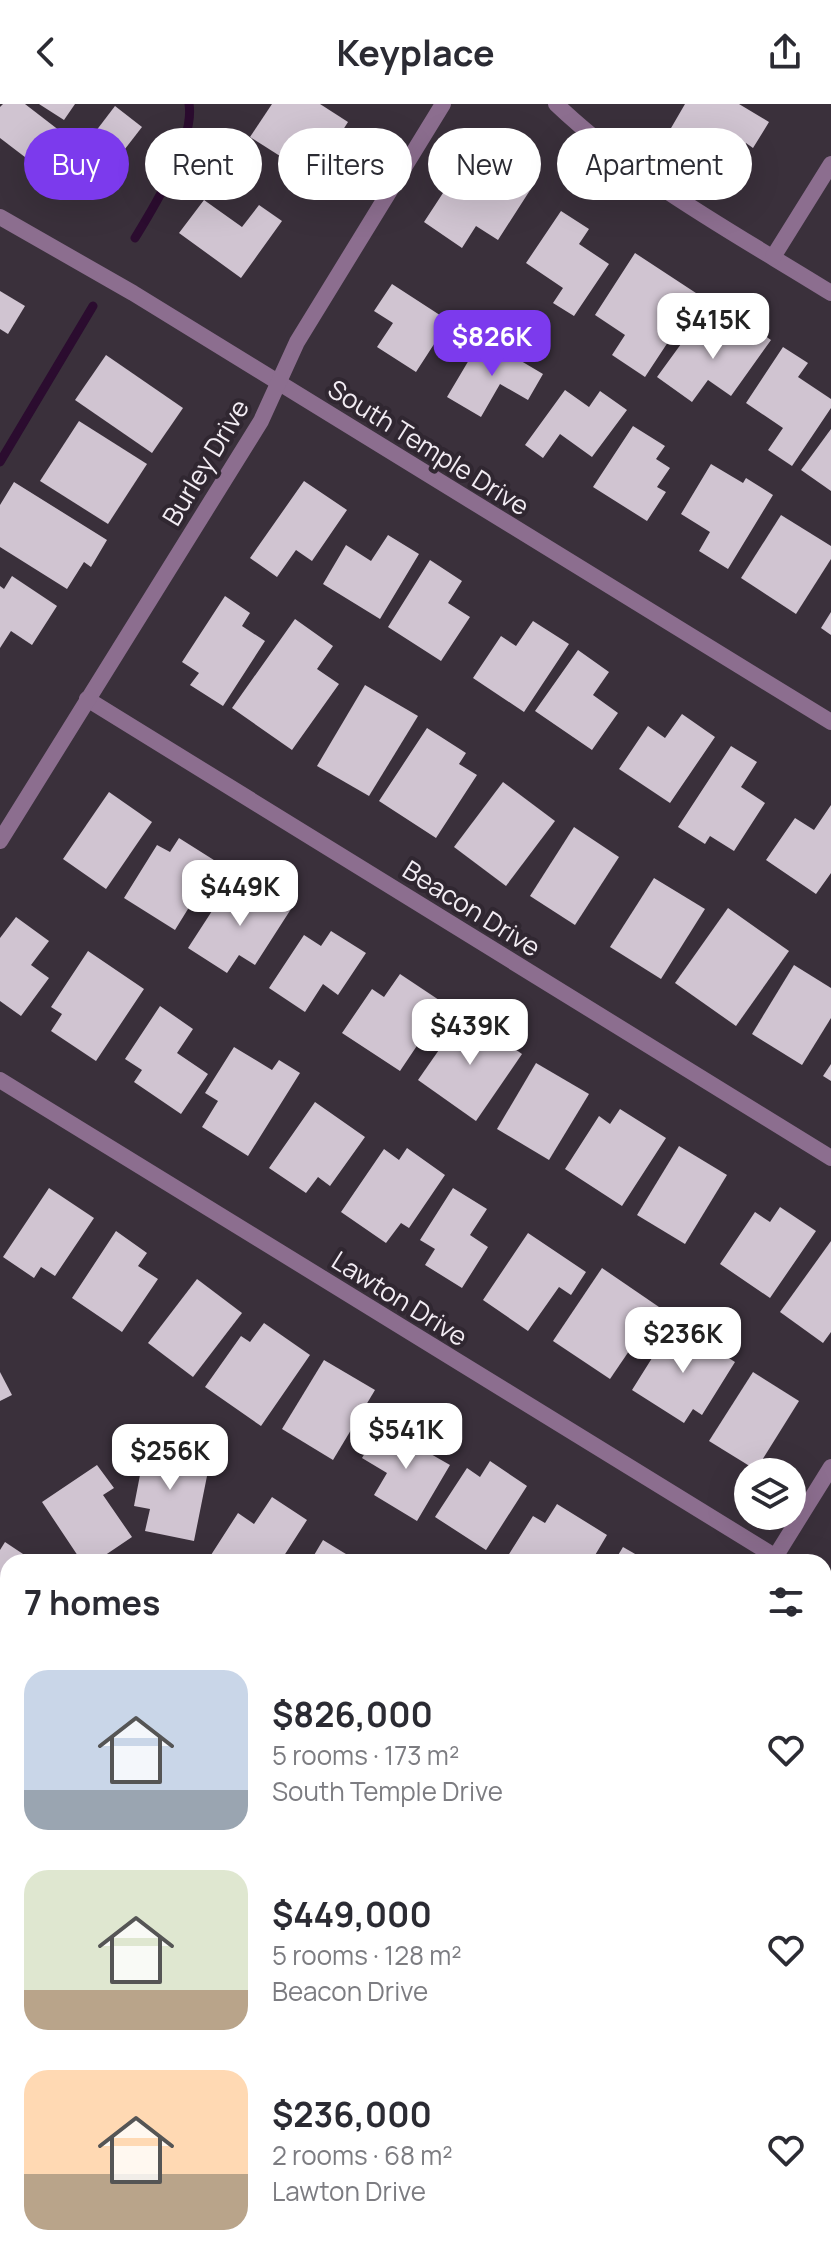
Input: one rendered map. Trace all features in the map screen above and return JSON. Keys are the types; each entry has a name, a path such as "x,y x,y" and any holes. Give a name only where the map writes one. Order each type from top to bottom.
{"street":[{"name":"Burley Drive","path":"0,841 261,421 297,342 443,104"},
{"path":"556,104 605,147 663,190 831,293"},
{"path":"773,257 831,164"},
{"name":"South Temple Drive","path":"0,217 133,293 831,722"},
{"name":"Beacon Drive","path":"87,699 831,1158"},
{"name":"Lawton Drive","path":"0,1080 766,1554"},
{"path":"777,1554 831,1467"}],"building":[{"path":"3,104 25,104 56,128 24,128 24,156 0,138 0,107"},
{"path":"39,104 75,104 64,120"},
{"path":"272,104 320,104 348,122 344,128 278,128 278,155 262,145 262,128 256,128"},
{"path":"685,104 739,104 769,122 753,148 752,128 671,128"},
{"path":"115,106 142,127 129,144 129,128 98,128"},
{"path":"204,200 242,227 259,205 282,221 241,278 179,233"},
{"path":"438,200 524,200 498,240 476,226 462,248 424,222"},
{"path":"561,211 589,229 579,244 609,264 574,316 553,303 563,288 526,263"},
{"path":"635,253 699,295 645,377 612,355 625,335 595,315"},
{"path":"392,284 449,321 416,372 377,347 393,323 374,311"},
{"path":"0,291 25,306 8,334 0,329"},
{"path":"697,322 729,344 745,322 771,340 731,396 708,380 692,402 657,377"},
{"path":"482,338 543,374 528,400 500,384 481,417 447,397"},
{"path":"783,347 808,363 798,377 831,399 831,408 792,466 768,450 783,428 746,403"},
{"path":"106,355 183,408 152,453 75,400"},
{"path":"565,390 589,407 600,391 627,410 592,457 560,434 543,458 525,445"},
{"path":"79,421 147,464 108,524 40,481"},
{"path":"633,426 665,446 656,459 670,468 657,487 666,492 647,521 593,487"},
{"path":"831,429 831,491 801,470"},
{"path":"711,464 743,483 746,478 773,495 728,569 699,551 710,532 681,514"},
{"path":"304,481 347,510 312,561 296,550 277,577 250,558"},
{"path":"14,482 107,540 91,567 84,562 67,589 0,547 0,505"},
{"path":"781,515 831,546 831,559 796,614 741,578"},
{"path":"388,535 419,554 380,619 323,584 346,545 371,561"},
{"path":"430,560 462,581 448,603 470,617 441,661 388,627"},
{"path":"12,576 57,606 32,645 11,631 0,648 0,586 4,589"},
{"path":"225,596 250,613 242,626 265,641 223,706 190,685 199,673 182,662"},
{"path":"831,612 831,635 821,628"},
{"path":"295,619 333,646 317,669 339,684 292,750 232,708"},
{"path":"533,621 569,644 524,712 473,678 501,636 516,646"},
{"path":"578,650 609,672 593,695 618,713 592,750 535,711"},
{"path":"365,685 418,716 369,796 317,766"},
{"path":"682,714 715,737 670,803 619,769 648,726 665,738"},
{"path":"427,728 466,753 459,764 477,775 436,838 379,801"},
{"path":"731,746 757,762 741,787 765,803 734,851 710,836 705,844 678,827"},
{"path":"503,782 555,821 506,886 454,847"},
{"path":"109,792 152,822 106,889 63,859"},
{"path":"831,805 831,873 816,894 766,860 795,818 814,830"},
{"path":"574,827 619,857 575,925 530,896"},
{"path":"179,838 217,862 175,930 124,898 157,845 170,852"},
{"path":"654,878 705,909 661,979 610,947"},
{"path":"248,881 291,909 255,965 239,955 227,973 188,948 223,894 235,902"},
{"path":"728,908 789,951 736,1026 675,983"},
{"path":"16,917 49,941 31,965 49,978 21,1016 0,1001 0,938"},
{"path":"331,931 366,953 338,995 323,984 305,1012 269,988 304,935 321,946"},
{"path":"88,951 144,989 96,1061 51,1031 62,1014 51,1007"},
{"path":"794,965 831,988 831,1018 802,1065 752,1034"},
{"path":"400,974 445,1004 400,1071 342,1033 372,989 384,997"},
{"path":"160,1006 193,1029 177,1053 208,1074 181,1114 134,1082 142,1070 125,1059"},
{"path":"464,1014 522,1054 476,1121 418,1080"},
{"path":"234,1047 272,1070 279,1060 300,1073 248,1156 202,1127 218,1101 205,1093"},
{"path":"536,1063 589,1094 549,1160 497,1129"},
{"path":"831,1064 831,1081 823,1076"},
{"path":"315,1102 365,1137 330,1186 318,1177 306,1193 269,1168"},
{"path":"620,1109 666,1138 622,1206 565,1169 599,1116 610,1124"},
{"path":"679,1146 727,1175 685,1244 637,1215"},
{"path":"407,1148 445,1175 409,1228 401,1223 386,1243 341,1212 384,1149 399,1160"},
{"path":"49,1188 94,1218 55,1276 41,1267 34,1278 3,1257"},
{"path":"453,1188 487,1209 470,1235 488,1247 462,1288 425,1265 435,1249 420,1240"},
{"path":"780,1207 816,1231 770,1298 720,1264 755,1212 770,1222"},
{"path":"116,1231 147,1253 138,1266 158,1279 122,1332 72,1298"},
{"path":"528,1233 586,1272 571,1295 559,1287 528,1331 483,1300"},
{"path":"831,1241 831,1332 823,1343 780,1312"},
{"path":"602,1268 659,1307 610,1379 553,1341"},
{"path":"197,1279 242,1313 193,1377 148,1343"},
{"path":"264,1323 310,1355 261,1426 205,1387 241,1336 250,1342"},
{"path":"674,1323 735,1362 702,1415 693,1409 684,1423 632,1390"},
{"path":"324,1360 375,1390 333,1460 282,1429"},
{"path":"0,1372 12,1395 0,1401"},
{"path":"753,1372 799,1401 763,1458 737,1458 709,1441"},
{"path":"398,1422 428,1440 422,1449 450,1465 417,1521 374,1495 387,1473 362,1458 376,1435 387,1442"},
{"path":"146,1444 190,1451 187,1472 207,1476 194,1541 145,1531 150,1509 134,1506"},
{"path":"490,1461 527,1486 486,1550 435,1517 467,1468 480,1477"},
{"path":"97,1465 114,1488 103,1495 132,1537 107,1554 77,1554 42,1502"},
{"path":"272,1497 307,1520 285,1554 212,1554 238,1513 254,1524"},
{"path":"557,1504 607,1535 596,1554 509,1554 533,1516 545,1523"},
{"path":"323,1540 346,1554 315,1554"},
{"path":"5,1542 23,1554 0,1554"},
{"path":"623,1547 635,1554 619,1554"}],"waterway":[{"path":"135,238 180,154 186,136 189,104"},
{"path":"0,462 93,306"}]}
